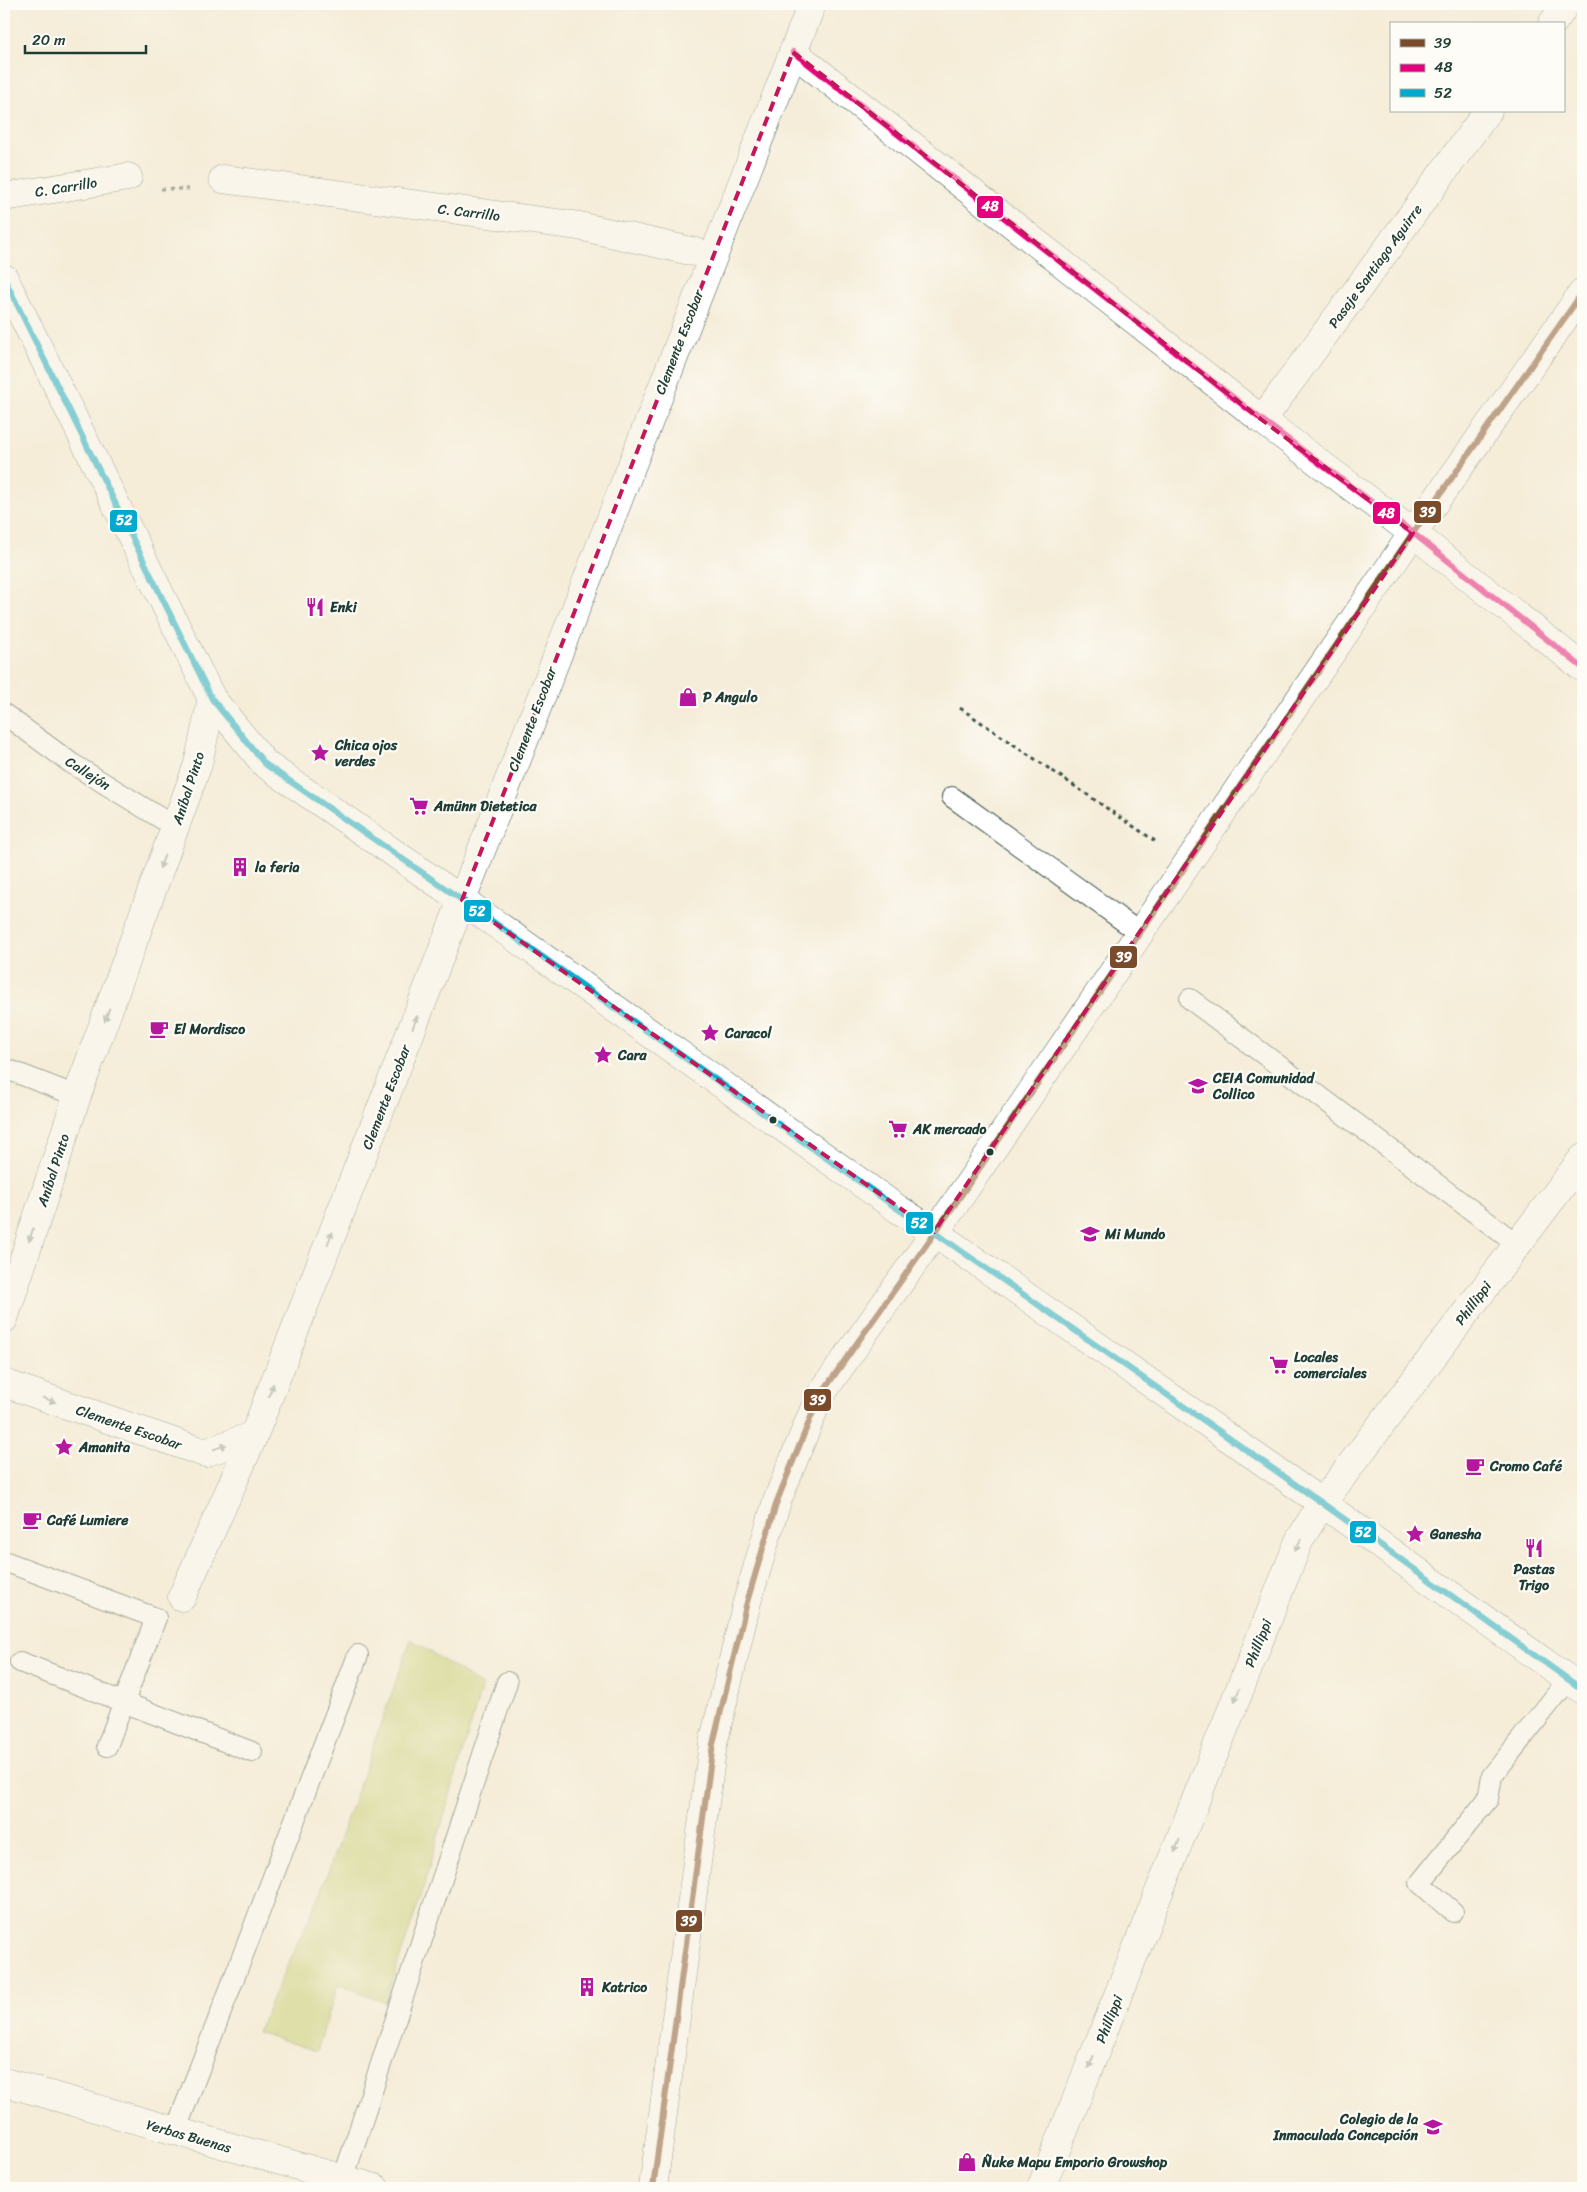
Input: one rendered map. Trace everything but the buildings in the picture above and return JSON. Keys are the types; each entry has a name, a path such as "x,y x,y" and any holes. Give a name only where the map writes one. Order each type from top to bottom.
{"street":[{"name":"Clemente Escobar","path":"182,1597 254,1435 812,4"},
{"path":"1553,22 1566,4"},
{"path":"793,52 1262,420 1413,533 1583,668"},
{"name":"Pasaje Santiago Aguirre","path":"1262,420 1487,112"},
{"name":"C. Carrillo","path":"4,197 128,177"},
{"name":"C. Carrillo","path":"223,180 580,226 713,256"},
{"path":"4,278 212,699 265,764 462,900 898,1209 934,1232 1322,1503 1576,1685"},
{"path":"653,2188 713,1744 747,1602 777,1501 819,1397 1140,933 1413,533 1583,292"},
{"name":"Aníbal Pinto","path":"4,1318 77,1096 198,764 212,699"},
{"name":"Phillippi","path":"1041,2188 1299,1541 1322,1503 1583,1158"},
{"name":"Clemente Escobar","path":"4,1383 205,1453 254,1435"},
{"name":"Yerbas Buenas","path":"4,2082 374,2188"}],"lane":[{"name":"Callejón","path":"4,714 71,763 175,827"},
{"path":"952,798 1140,933"},
{"path":"1190,999 1518,1245"},
{"path":"4,1068 77,1096"},
{"path":"4,1561 156,1618 125,1704 107,1746"},
{"path":"175,2132 358,1655"},
{"path":"20,1662 252,1752"},
{"path":"343,2179 507,1682"},
{"path":"1453,1912 1420,1882 1488,1799 1492,1776 1576,1685"}],"path":[{"path":"128,177 141,189 219,189 223,180"},
{"path":"960,708 1188,863"}],"highlighted area":[{"path":"793,52 1262,420 1413,533 934,1232 462,900"}],"green space":[{"path":"411,1639 482,1686 419,1902 385,2002 338,1984 317,2051 257,2032 321,1892"}],"transit line":[{"name":"48","path":"793,52 1262,420 1413,533 1583,668"},
{"name":"52","path":"4,278 212,699 265,764 462,900 898,1209 934,1232 1322,1503 1583,1690"},
{"name":"39","path":"653,2188 713,1744 747,1602 777,1501 819,1397 955,1204 1413,533 1583,292"}],"place":[{"name":"Enki","path":"315,607"},
{"name":"P Angulo","path":"688,697"},
{"name":"Chica ojos verdes","path":"320,753"},
{"name":"Amünn Dietetica","path":"419,806"},
{"name":"la feria","path":"240,867"},
{"name":"El Mordisco","path":"159,1029"},
{"name":"Caracol","path":"710,1033"},
{"name":"Cara","path":"603,1055"},
{"name":"CEIA Comunidad Collico","path":"1198,1086"},
{"name":"AK mercado","path":"898,1129"},
{"name":"Mi Mundo","path":"1090,1234"},
{"name":"Locales comerciales","path":"1279,1365"},
{"name":"Amanita","path":"64,1447"},
{"name":"Cromo Café","path":"1475,1466"},
{"name":"Café Lumiere","path":"32,1520"},
{"name":"Ganesha","path":"1415,1534"},
{"name":"Pastas Trigo","path":"1534,1548"},
{"name":"Katrico","path":"587,1987"},
{"name":"Colegio de la Inmaculada Concepción","path":"1433,2127"},
{"name":"Ñuke Mapu Emporio Growshop","path":"967,2162"}]}
